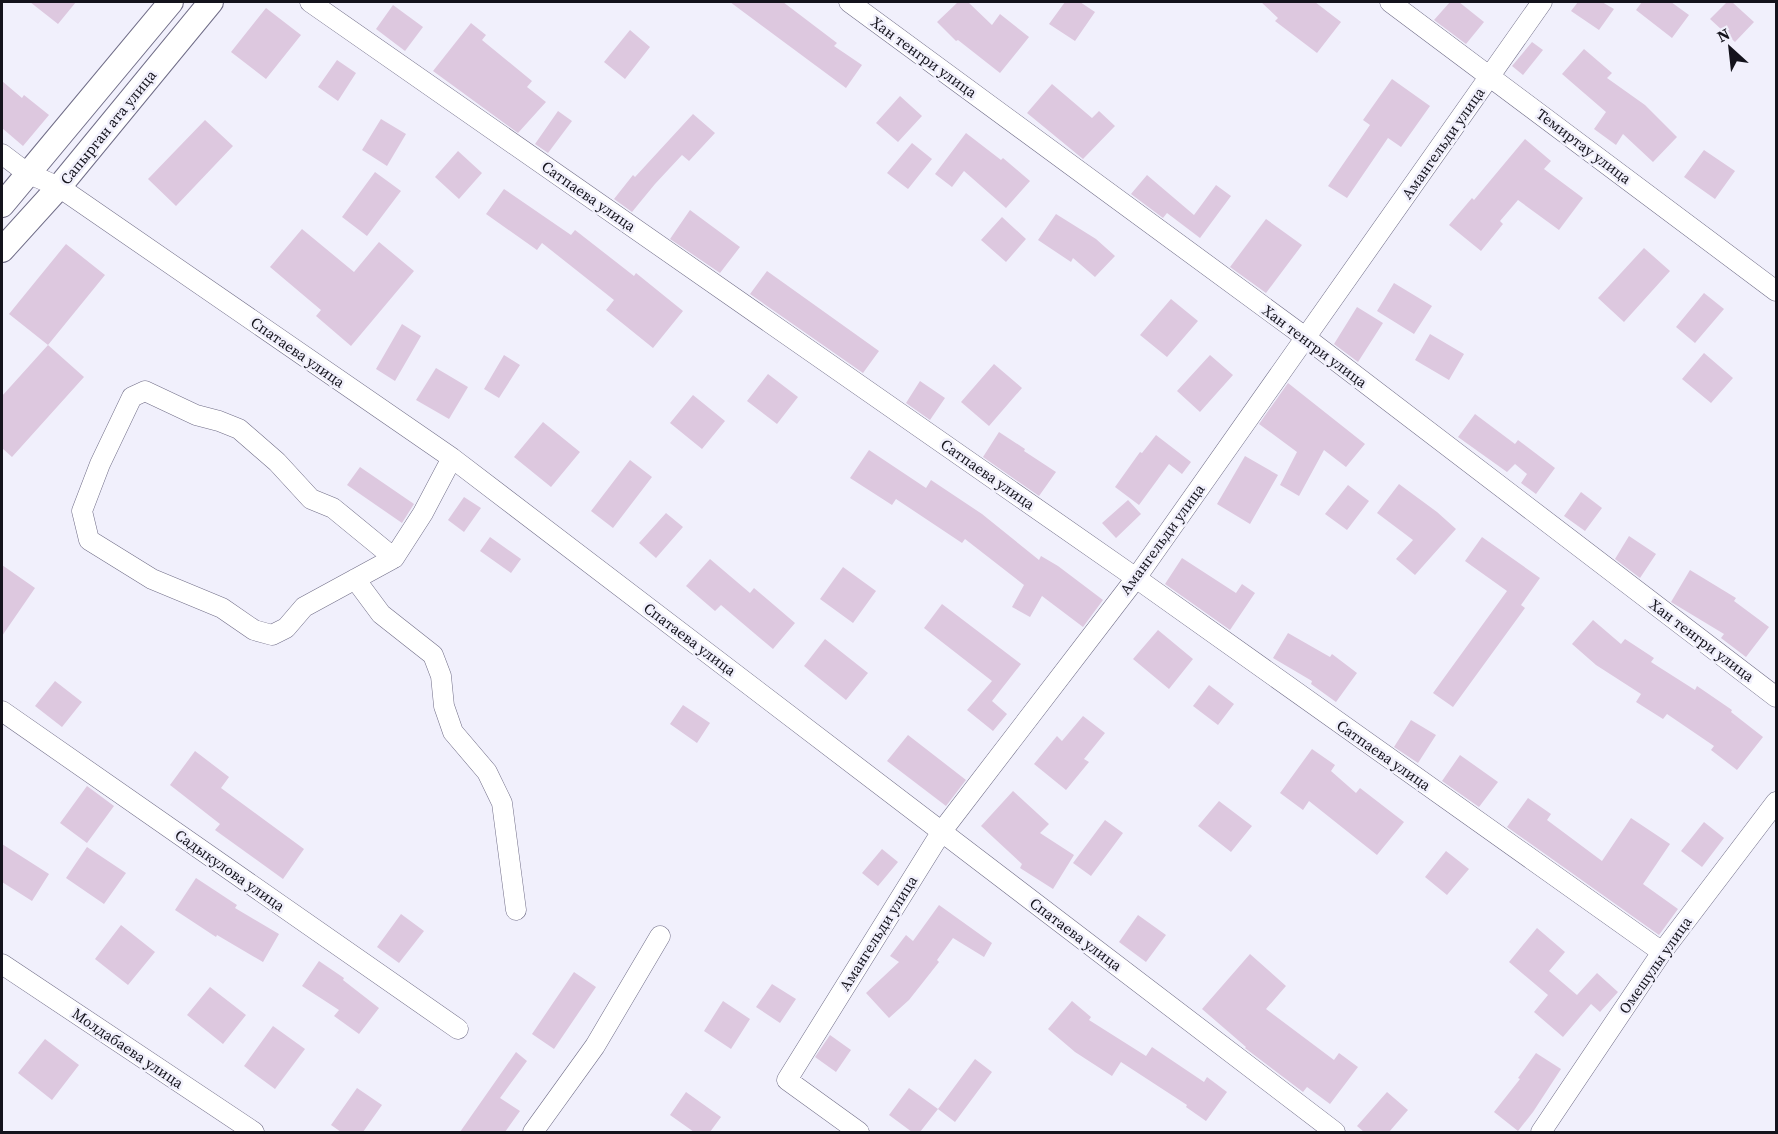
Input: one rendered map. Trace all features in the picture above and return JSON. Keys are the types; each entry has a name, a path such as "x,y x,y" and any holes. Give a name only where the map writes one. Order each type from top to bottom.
{"main road":[{"name":"Сапырган ата улица","path":"2,205 171,2"},
{"name":"Сапырган ата улица","path":"2,250 58,187 211,2"}],"street":[{"name":"Сатпаева улица","path":"310,2 1136,578 1662,952"},
{"name":"Хан тенгри улица","path":"849,2 1305,337 1776,697"},
{"name":"Темиртау улица","path":"1390,2 1491,75 1776,291"},
{"name":"Амангельди улица","path":"860,1132 787,1080 942,831 1136,578 1542,2"},
{"name":"Спатаева улица","path":"2,154 27,173 58,187 452,458 1335,1132"},
{"path":"394,558 333,508 311,499 277,462 239,429 196,415 145,391 132,397 100,464 82,511 89,540 152,579 222,608 254,630 272,635 286,628 304,607 394,558 423,513 452,458"},
{"path":"355,579 381,614 433,655 441,676 444,706 453,732 487,772 502,803 516,910"},
{"name":"Садыкулова улица","path":"2,711 458,1029"},
{"name":"Омешулы улица","path":"1541,1132 1662,952 1776,802"},
{"path":"533,1132 596,1046 660,936"},
{"name":"Молдабаева улица","path":"2,964 254,1132"}],"building":[{"path":"30,2 76,2 58,24"},
{"path":"730,2 783,2 837,43 834,46 862,65 846,88"},
{"path":"958,2 968,2 992,25 1000,14 1029,37 1000,73 958,40 956,41 937,22"},
{"path":"1065,2 1080,2 1095,12 1075,41 1049,24"},
{"path":"1261,2 1315,2 1341,22 1317,53 1275,21 1278,18"},
{"path":"1450,2 1459,2 1484,22 1466,44 1434,20"},
{"path":"1578,2 1602,2 1614,9 1599,30 1571,11"},
{"path":"1642,2 1671,2 1689,15 1672,38 1636,10"},
{"path":"1727,2 1732,2 1754,22 1735,42 1710,19"},
{"path":"393,5 423,27 405,51 376,29"},
{"path":"266,8 301,35 266,79 231,52"},
{"path":"471,23 486,35 482,40 532,81 527,87 546,102 518,133 433,71"},
{"path":"630,30 650,47 625,79 604,62"},
{"path":"1532,42 1543,50 1523,75 1512,66"},
{"path":"1584,49 1612,73 1607,78 1645,105 1677,137 1653,162 1623,134 1616,145 1594,129 1606,112 1562,74"},
{"path":"337,60 356,73 338,101 318,87"},
{"path":"1392,79 1430,106 1401,147 1388,138 1347,198 1328,186 1370,125 1363,120"},
{"path":"2,81 22,98 24,95 49,115 23,146 2,128"},
{"path":"1052,84 1092,118 1099,111 1115,126 1083,159 1027,113"},
{"path":"900,96 922,116 898,142 876,123"},
{"path":"558,111 572,121 548,153 535,144"},
{"path":"693,114 715,133 689,161 682,155 632,212 614,199 633,175 635,177"},
{"path":"381,119 406,134 387,166 362,150"},
{"path":"205,120 233,146 176,206 148,179"},
{"path":"966,133 1001,160 1003,158 1030,181 1006,208 964,171 952,187 935,174"},
{"path":"1525,139 1551,161 1544,169 1583,198 1559,230 1518,200 1500,221 1503,224 1481,251 1449,225 1472,198 1474,200"},
{"path":"912,143 932,159 908,189 887,173"},
{"path":"1704,150 1735,171 1715,199 1684,177"},
{"path":"458,151 482,173 459,199 435,177"},
{"path":"375,172 401,191 367,236 342,217"},
{"path":"1147,175 1194,215 1216,185 1231,196 1200,238 1167,213 1163,218 1131,194"},
{"path":"504,189 571,235 575,230 634,276 636,273 683,311 653,348 606,310 614,300 542,243 537,250 486,214"},
{"path":"690,210 740,247 720,273 670,239"},
{"path":"1056,214 1096,239 1115,256 1095,277 1073,258 1071,262 1038,240"},
{"path":"1002,217 1026,239 1006,262 981,240"},
{"path":"1266,219 1302,245 1266,293 1230,267"},
{"path":"302,229 354,272 379,242 414,271 351,346 316,316 321,310 270,267"},
{"path":"66,244 105,275 48,345 9,314"},
{"path":"1644,248 1670,271 1624,322 1598,298"},
{"path":"767,271 879,351 863,373 750,294"},
{"path":"1394,283 1432,306 1414,334 1377,311"},
{"path":"1704,293 1724,309 1695,343 1676,327"},
{"path":"1171,299 1198,321 1167,357 1140,335"},
{"path":"1357,307 1383,323 1358,362 1334,344"},
{"path":"402,324 421,336 395,381 376,369"},
{"path":"1430,334 1464,354 1449,380 1415,360"},
{"path":"48,345 84,377 12,457 2,448 2,396"},
{"path":"1704,353 1733,378 1711,403 1682,379"},
{"path":"504,355 520,365 499,398 484,389"},
{"path":"1210,355 1233,375 1200,412 1177,391"},
{"path":"994,364 1022,388 989,426 961,402"},
{"path":"436,368 468,387 449,419 416,400"},
{"path":"768,374 798,397 777,424 747,401"},
{"path":"920,381 945,398 930,420 906,403"},
{"path":"1288,383 1365,444 1346,467 1324,450 1299,496 1280,485 1297,452 1259,424"},
{"path":"693,395 725,421 702,449 670,423"},
{"path":"1475,414 1515,444 1518,440 1555,468 1536,494 1521,483 1527,474 1515,464 1507,472 1458,437"},
{"path":"543,422 580,452 551,487 514,457"},
{"path":"999,432 1056,472 1039,496 983,457"},
{"path":"1156,435 1191,462 1182,474 1169,464 1139,505 1115,487 1140,452 1142,453"},
{"path":"869,450 926,488 931,480 982,514 1039,560 1041,556 1058,566 1103,600 1083,627 1042,596 1030,617 1012,607 1024,585 965,539 962,543 896,499 892,505 850,478"},
{"path":"1245,456 1278,475 1250,524 1217,504"},
{"path":"630,460 652,477 613,528 591,511"},
{"path":"360,467 414,504 402,523 347,485"},
{"path":"1399,484 1456,529 1415,575 1396,559 1413,540 1377,513"},
{"path":"1348,485 1369,501 1347,530 1325,514"},
{"path":"1581,492 1602,508 1585,531 1564,516"},
{"path":"464,497 481,508 464,532 448,520"},
{"path":"1128,500 1141,514 1116,538 1102,523"},
{"path":"666,513 683,527 656,558 639,543"},
{"path":"1629,536 1656,554 1640,578 1615,559"},
{"path":"490,537 521,559 511,573 480,551"},
{"path":"1482,537 1540,578 1521,605 1525,608 1453,707 1433,693 1507,591 1465,561"},
{"path":"1182,558 1236,593 1242,584 1255,593 1230,630 1165,584"},
{"path":"710,559 750,593 754,588 795,623 773,649 721,605 715,611 686,586"},
{"path":"2,565 35,588 2,636"},
{"path":"843,567 876,591 853,623 820,599"},
{"path":"1690,570 1736,598 1734,601 1769,627 1746,657 1721,638 1724,634 1671,602"},
{"path":"942,604 1021,664 992,701 1007,714 993,731 967,710 992,681 924,628"},
{"path":"1593,620 1621,644 1625,639 1654,658 1651,662 1695,690 1697,686 1732,710 1731,712 1763,737 1737,770 1711,750 1714,746 1667,714 1663,719 1636,702 1641,694 1596,665 1572,644"},
{"path":"1158,630 1193,659 1169,689 1133,659"},
{"path":"1288,633 1330,657 1332,654 1357,673 1336,702 1311,684 1312,681 1273,658"},
{"path":"825,639 868,673 846,700 804,666"},
{"path":"55,681 82,702 62,727 35,706"},
{"path":"1209,685 1234,704 1218,725 1193,706"},
{"path":"683,705 710,723 697,743 670,724"},
{"path":"1083,716 1105,733 1084,759 1089,762 1066,790 1034,764 1057,736 1062,741"},
{"path":"1411,720 1436,735 1418,763 1394,747"},
{"path":"908,735 966,780 946,806 887,761"},
{"path":"1312,749 1335,765 1331,771 1356,793 1360,788 1404,822 1377,855 1309,801 1303,810 1280,793"},
{"path":"195,751 229,777 221,788 304,849 283,879 215,830 220,824 170,785"},
{"path":"1460,755 1498,782 1479,807 1442,781"},
{"path":"87,786 114,806 87,843 60,823"},
{"path":"1013,791 1049,824 1040,833 1074,855 1053,889 1020,868 1022,864 981,826"},
{"path":"1528,798 1551,814 1547,820 1602,861 1631,818 1670,844 1643,884 1678,909 1659,935 1507,827"},
{"path":"1219,801 1252,826 1231,852 1198,826"},
{"path":"1105,820 1123,833 1091,876 1073,863"},
{"path":"1704,822 1724,838 1702,867 1681,851"},
{"path":"2,844 49,874 32,901 2,882"},
{"path":"87,847 126,873 104,904 66,878"},
{"path":"882,849 898,862 878,886 862,873"},
{"path":"1446,851 1469,869 1447,895 1425,877"},
{"path":"196,878 237,905 235,908 279,934 263,962 217,935 216,937 175,910"},
{"path":"939,905 992,943 984,957 953,938 937,960 939,962 909,1000 889,1018 866,993 899,962 890,956 906,935 913,941"},
{"path":"401,914 424,931 399,963 377,947"},
{"path":"1138,915 1166,935 1146,962 1119,942"},
{"path":"121,925 155,952 128,985 95,959"},
{"path":"1537,928 1565,952 1549,971 1577,995 1597,973 1618,992 1600,1012 1591,1004 1563,1037 1534,1012 1548,995 1509,962"},
{"path":"1250,954 1286,986 1266,1009 1334,1060 1339,1053 1358,1067 1330,1104 1307,1087 1303,1092 1245,1048 1202,1009"},
{"path":"319,961 344,978 343,980 379,1008 359,1034 334,1016 339,1010 302,986"},
{"path":"574,972 596,987 554,1049 532,1034"},
{"path":"772,984 796,999 780,1023 756,1007"},
{"path":"210,987 246,1015 223,1044 187,1015"},
{"path":"723,1001 750,1019 731,1049 704,1031"},
{"path":"1072,1001 1091,1017 1089,1020 1146,1056 1152,1047 1204,1082 1207,1077 1227,1092 1206,1121 1186,1107 1187,1105 1121,1062 1112,1076 1075,1052 1048,1029"},
{"path":"273,1026 305,1049 275,1089 244,1066"},
{"path":"830,1035 851,1050 836,1072 815,1057"},
{"path":"45,1039 79,1065 52,1100 18,1073"},
{"path":"516,1052 527,1061 500,1098 520,1111 505,1132 460,1132"},
{"path":"1536,1053 1561,1069 1518,1131 1494,1112 1520,1079 1518,1078"},
{"path":"975,1059 992,1072 955,1122 938,1109"},
{"path":"357,1088 382,1105 363,1132 341,1132 331,1125"},
{"path":"909,1088 938,1109 920,1132 912,1132 889,1115"},
{"path":"686,1092 721,1117 710,1132 694,1132 670,1115"},
{"path":"1387,1092 1408,1110 1389,1132 1364,1132 1357,1126"}]}
